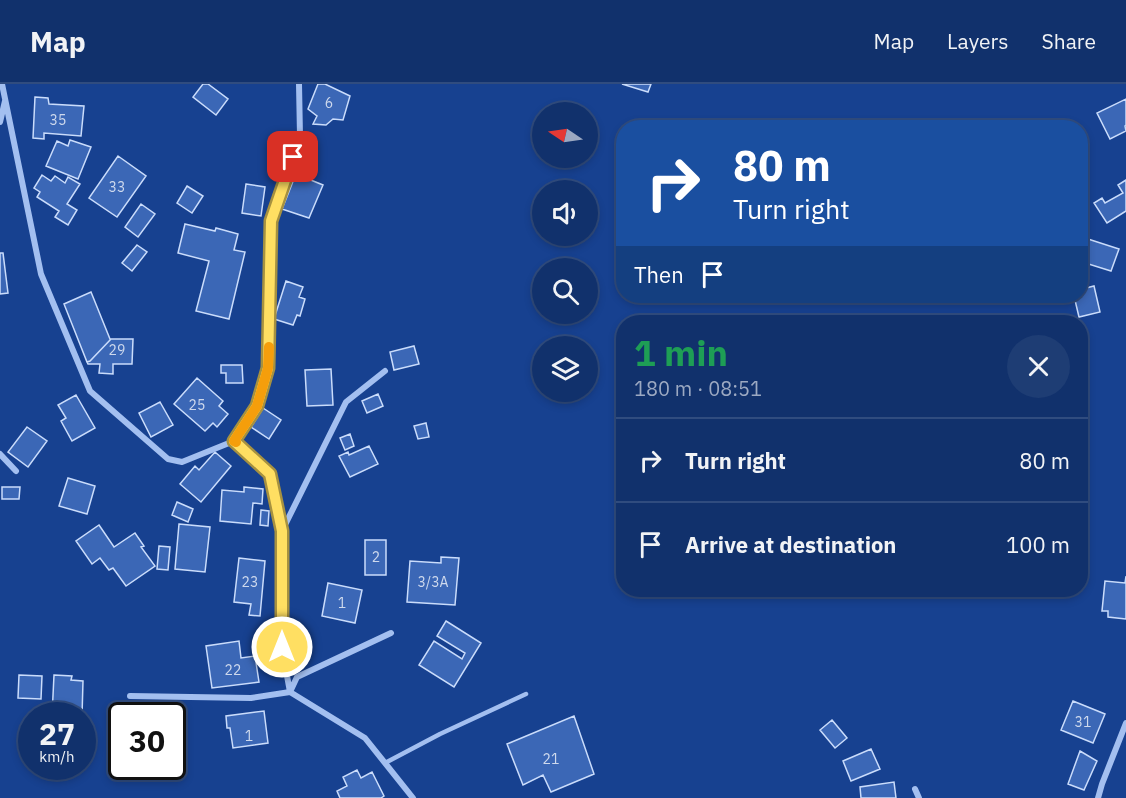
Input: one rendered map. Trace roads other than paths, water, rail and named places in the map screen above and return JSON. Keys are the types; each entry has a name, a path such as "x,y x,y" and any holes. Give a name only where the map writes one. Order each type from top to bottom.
{"street":[{"path":"2,84 41,274 90,391 168,459 182,462 234,441 257,406 268,368 271,221 300,136 299,84"},
{"path":"0,122 5,97"},
{"path":"282,531 346,402 385,371"},
{"path":"234,441 270,474 282,531 282,649 290,692"},
{"path":"0,454 16,471"},
{"path":"290,692 297,677 391,633"},
{"path":"130,696 251,698 290,692 365,738 412,797"},
{"path":"1098,798 1126,723"},
{"path":"915,789 919,798"}],"lane":[{"path":"385,763 440,734 526,694"}]}
